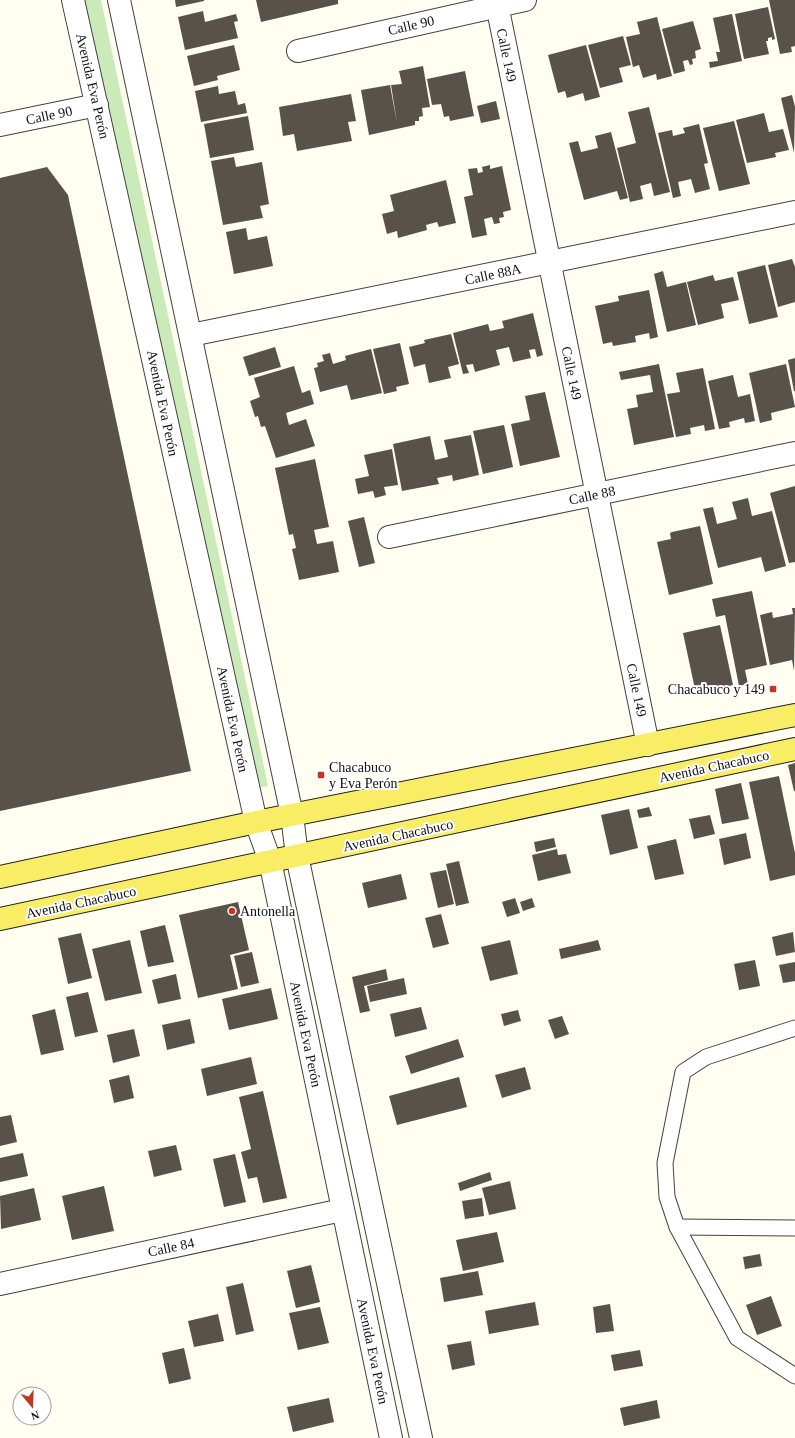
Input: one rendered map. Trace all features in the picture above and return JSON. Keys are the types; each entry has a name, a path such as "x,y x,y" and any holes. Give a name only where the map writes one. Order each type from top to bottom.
{"main road":[{"path":"0,877 256,822 648,746 795,715"},
{"name":"Avenida Chacabuco","path":"0,919 795,749"}],"street":[{"name":"Avenida Eva Perón","path":"73,0 256,822 270,861 391,1438"},
{"name":"Avenida Eva Perón","path":"119,0 292,815 297,856 421,1438"},
{"name":"Calle 90","path":"298,51 496,3 525,0"},
{"name":"Calle 149","path":"496,3 648,746"},
{"name":"Calle 90","path":"0,125 97,105"},
{"name":"Calle 88A","path":"191,335 795,212"},
{"name":"Calle 88","path":"389,537 795,453"},
{"name":"Calle 84","path":"0,1284 342,1210"}],"lane":[{"path":"795,1028 706,1058 683,1072 665,1163 667,1197 677,1227 738,1338 795,1376"},
{"path":"677,1227 795,1228"}],"green space":[{"path":"83,0 101,0 268,786 251,789"}],"building":[{"path":"175,0 204,0 204,1 176,7"},
{"path":"256,0 338,0 338,4 261,22"},
{"path":"769,0 795,0 795,46 791,47 792,52 780,54"},
{"path":"768,7 775,39 772,40 772,37 768,38 768,41 766,41 769,54 744,59 735,14"},
{"path":"203,11 205,22 236,14 238,21 234,22 238,38 185,50 178,17"},
{"path":"732,14 742,61 710,68 709,62 718,61 716,52 720,52 713,18"},
{"path":"657,17 672,76 657,80 656,74 643,78 639,65 633,67 626,37 640,34 637,22"},
{"path":"693,21 701,49 695,51 696,58 692,59 693,64 690,65 688,60 683,61 685,71 674,74 662,29"},
{"path":"623,36 631,65 619,68 623,82 600,88 588,45"},
{"path":"234,45 240,70 217,76 218,80 194,86 187,56"},
{"path":"586,45 600,97 585,101 583,93 567,98 565,91 558,93 548,55"},
{"path":"423,66 430,107 422,108 423,116 419,117 419,121 415,121 415,125 369,135 361,90 390,85 397,123 391,85 402,84 399,71"},
{"path":"465,71 474,116 450,121 449,116 444,117 441,104 432,105 427,79"},
{"path":"218,86 219,94 235,91 238,105 245,103 247,113 201,122 195,91"},
{"path":"351,94 356,121 348,122 352,141 297,151 294,134 283,136 279,107"},
{"path":"792,95 795,107 794,153 781,98"},
{"path":"496,101 500,119 481,123 477,106"},
{"path":"649,107 670,192 654,196 651,183 640,186 643,199 630,202 617,148 636,143 628,112"},
{"path":"764,113 769,132 783,129 789,150 775,153 776,157 747,163 736,120"},
{"path":"248,116 254,150 210,158 204,124"},
{"path":"734,121 750,184 719,191 703,128"},
{"path":"699,124 708,163 704,164 710,189 695,193 691,179 678,182 681,196 673,198 658,133 672,130 673,136 685,133 683,128"},
{"path":"611,132 628,198 620,200 617,191 584,200 569,143 578,141 581,152 598,148 595,136"},
{"path":"234,157 236,167 262,162 269,204 260,206 263,218 223,225 211,161"},
{"path":"490,165 490,169 502,166 511,210 503,212 504,217 499,218 500,223 494,224 492,217 484,219 487,235 472,238 464,197 473,195 468,169 477,168 478,173 483,172 482,167"},
{"path":"47,167 68,195 191,771 0,811 0,178"},
{"path":"446,180 456,223 439,227 437,222 426,225 427,230 398,238 397,231 387,234 382,214 394,211 390,195"},
{"path":"246,228 248,240 267,236 273,266 234,274 226,232"},
{"path":"792,259 795,267 795,302 778,307 768,265"},
{"path":"765,265 778,317 749,324 737,272"},
{"path":"663,271 667,287 686,282 696,325 667,332 654,274"},
{"path":"713,275 715,281 733,277 739,300 721,304 724,318 698,325 687,282"},
{"path":"649,290 658,337 650,339 649,333 635,336 636,342 613,346 612,342 603,344 595,306 619,301 618,296"},
{"path":"533,313 543,355 537,357 535,349 529,350 531,358 513,362 509,347 496,350 500,365 475,372 473,364 466,365 469,373 463,374 453,333 488,324 490,331 504,328 502,321"},
{"path":"451,334 459,364 448,367 451,378 429,383 425,364 414,367 409,347 425,343 424,340"},
{"path":"400,343 409,384 396,387 397,391 384,394 373,349"},
{"path":"275,347 281,367 249,376 243,357"},
{"path":"371,349 382,393 351,400 347,385 320,392 314,368 318,367 317,363 324,361 322,355 330,353 333,364 346,360 345,356"},
{"path":"795,358 795,391 794,391 788,360"},
{"path":"659,364 674,437 634,445 627,409 638,407 636,395 653,392 650,375 621,380 619,372"},
{"path":"786,364 795,407 771,413 772,420 760,423 749,373"},
{"path":"294,366 302,393 310,390 314,404 286,413 289,425 306,419 315,446 276,458 265,426 261,427 258,416 255,417 250,401 260,397 254,378"},
{"path":"703,368 715,429 705,431 704,425 690,428 691,434 676,437 667,394 680,392 676,373"},
{"path":"733,375 738,397 750,394 755,421 745,423 744,418 729,422 730,427 719,429 708,381"},
{"path":"545,392 560,457 520,466 511,424 530,420 525,396"},
{"path":"504,425 513,467 483,474 473,431"},
{"path":"471,435 479,475 453,481 452,475 437,478 439,484 402,491 393,444 430,436 435,460 448,457 444,440"},
{"path":"392,449 398,485 384,487 386,495 375,498 373,491 358,494 355,479 369,476 364,455"},
{"path":"315,459 329,527 314,530 317,544 333,541 339,572 299,580 292,549 296,548 293,534 289,535 275,468"},
{"path":"795,486 795,562 789,563 770,493"},
{"path":"748,498 752,516 772,511 786,566 765,572 761,557 718,568 703,509 713,507 717,524 737,519 732,502"},
{"path":"364,517 375,563 359,567 348,521"},
{"path":"700,526 713,584 669,595 657,542 671,539 670,533 672,532"},
{"path":"752,591 767,665 745,670 748,684 739,686 725,615 716,617 712,599"},
{"path":"792,608 795,608 794,671 792,660 770,665 760,615 772,612 773,618 793,614"},
{"path":"720,625 733,685 696,694 683,633"},
{"path":"795,763 795,791 794,791 788,765"},
{"path":"779,776 795,853 795,875 770,881 749,782"},
{"path":"741,783 749,819 722,824 715,789"},
{"path":"649,807 652,816 639,818 637,810"},
{"path":"629,809 638,848 610,855 601,815"},
{"path":"710,815 715,834 694,839 689,819"},
{"path":"746,833 751,858 724,865 719,839"},
{"path":"554,838 556,847 536,852 534,842"},
{"path":"676,839 684,874 655,880 647,846"},
{"path":"557,849 558,855 566,854 571,873 538,881 532,855"},
{"path":"459,861 469,903 456,906 446,864"},
{"path":"446,870 454,904 438,908 430,873"},
{"path":"401,874 407,899 368,908 362,883"},
{"path":"515,898 520,913 507,917 502,902"},
{"path":"532,898 535,907 523,911 520,902"},
{"path":"238,902 249,950 230,955 238,989 198,998 179,915"},
{"path":"441,914 449,944 433,948 425,918"},
{"path":"165,925 174,962 148,967 140,931"},
{"path":"793,932 795,952 776,956 772,937"},
{"path":"81,933 92,978 68,984 58,938"},
{"path":"130,940 142,993 105,1001 92,949"},
{"path":"510,940 518,974 490,981 481,947"},
{"path":"598,940 601,950 561,959 559,949"},
{"path":"252,952 259,983 241,987 234,956"},
{"path":"755,960 760,986 739,990 734,964"},
{"path":"795,962 795,981 783,983 779,965"},
{"path":"386,969 388,980 364,986 370,1011 360,1013 352,977"},
{"path":"176,974 181,999 158,1004 152,980"},
{"path":"404,978 407,994 370,1002 367,986"},
{"path":"271,988 278,1019 229,1030 222,999"},
{"path":"88,992 98,1032 75,1037 66,997"},
{"path":"421,1007 427,1029 395,1037 390,1014"},
{"path":"55,1009 64,1050 41,1055 32,1015"},
{"path":"518,1010 521,1021 504,1026 501,1014"},
{"path":"562,1016 569,1034 555,1039 548,1020"},
{"path":"190,1019 195,1043 167,1050 162,1025"},
{"path":"134,1029 140,1056 113,1063 107,1035"},
{"path":"458,1039 464,1057 411,1074 405,1056"},
{"path":"251,1057 257,1084 207,1096 201,1069"},
{"path":"525,1067 531,1089 502,1098 495,1075"},
{"path":"129,1075 134,1098 114,1103 109,1080"},
{"path":"459,1077 467,1107 397,1125 389,1096"},
{"path":"263,1091 287,1198 263,1203 257,1177 248,1179 241,1152 251,1149 239,1097"},
{"path":"11,1115 17,1142 0,1146 0,1117"},
{"path":"176,1145 182,1170 154,1177 148,1151"},
{"path":"23,1153 28,1176 0,1182 0,1158"},
{"path":"235,1154 246,1202 224,1207 213,1159"},
{"path":"490,1172 492,1180 460,1191 458,1183"},
{"path":"510,1181 516,1209 489,1215 482,1188"},
{"path":"104,1186 114,1231 72,1240 62,1196"},
{"path":"34,1188 41,1220 1,1229 0,1196"},
{"path":"482,1198 484,1216 465,1219 462,1201"},
{"path":"497,1232 504,1262 463,1271 456,1240"},
{"path":"760,1254 762,1266 745,1269 743,1257"},
{"path":"311,1265 320,1302 296,1308 287,1271"},
{"path":"478,1271 483,1295 444,1302 440,1278"},
{"path":"243,1283 254,1331 236,1335 226,1287"},
{"path":"771,1296 782,1326 757,1335 746,1305"},
{"path":"535,1302 539,1325 489,1334 485,1311"},
{"path":"610,1304 614,1331 596,1333 593,1307"},
{"path":"320,1307 329,1343 298,1350 289,1313"},
{"path":"218,1314 224,1341 194,1347 188,1321"},
{"path":"471,1341 475,1365 452,1370 447,1345"},
{"path":"184,1348 191,1379 169,1384 162,1353"},
{"path":"640,1350 643,1366 614,1371 611,1355"},
{"path":"329,1398 334,1422 293,1432 287,1407"},
{"path":"657,1400 660,1418 624,1426 620,1408"}],"place":[{"name":"Chacabuco y 149","path":"773,689"},
{"name":"Chacabuco y Eva Perón","path":"321,775"},
{"name":"Antonella","path":"232,911"}]}
